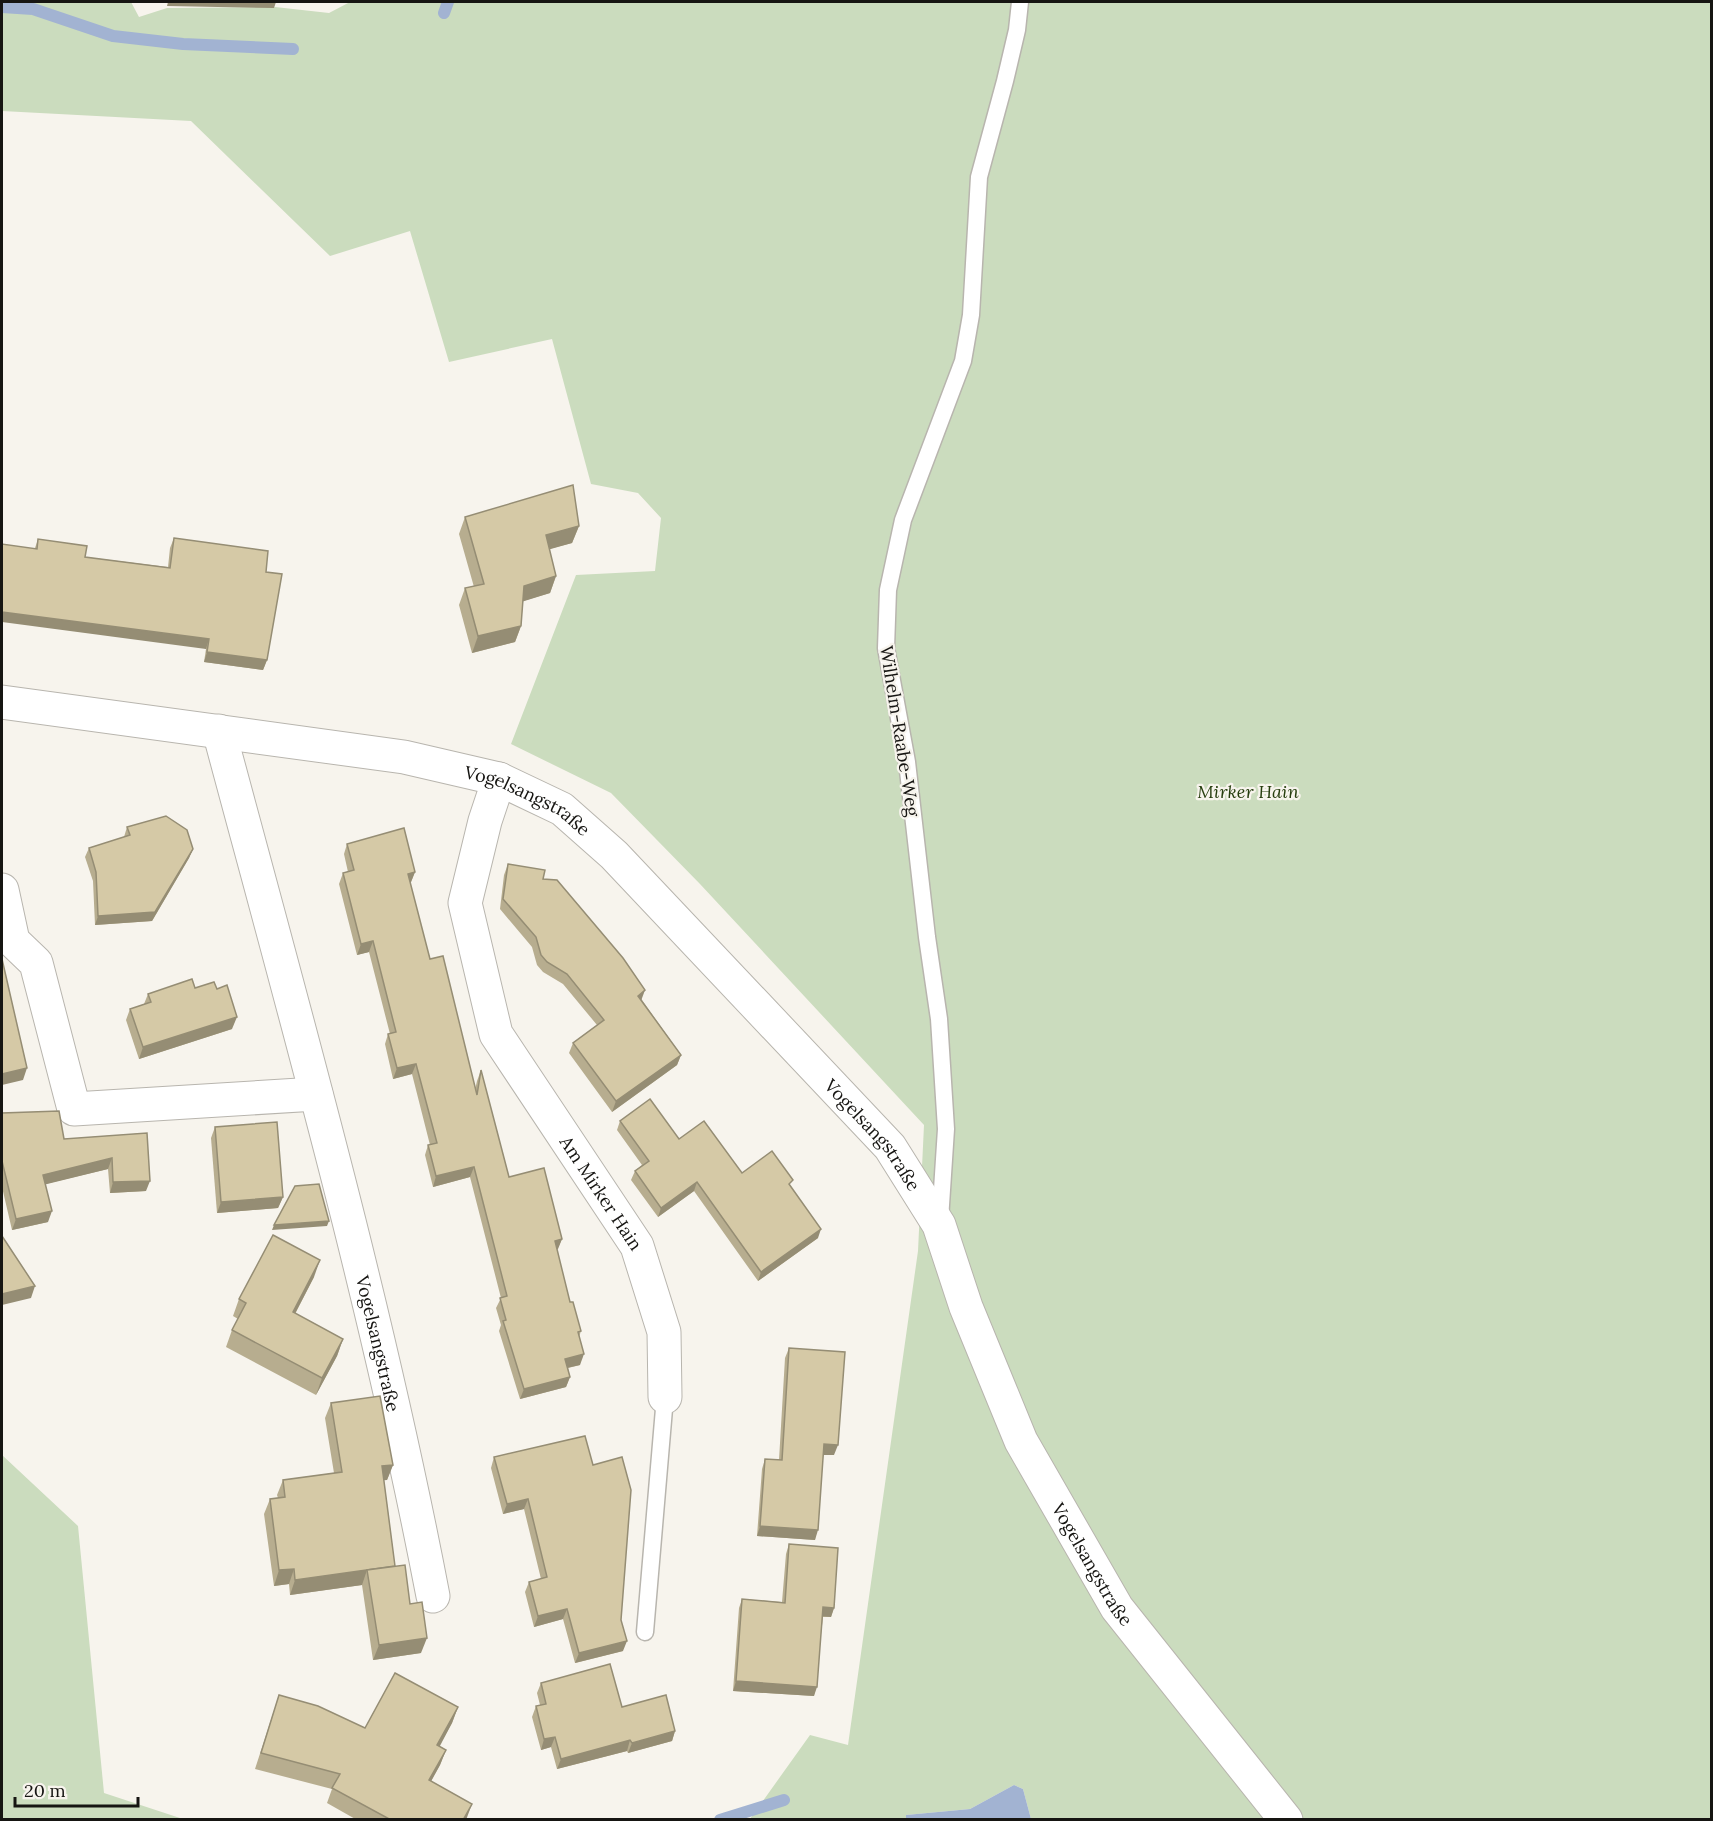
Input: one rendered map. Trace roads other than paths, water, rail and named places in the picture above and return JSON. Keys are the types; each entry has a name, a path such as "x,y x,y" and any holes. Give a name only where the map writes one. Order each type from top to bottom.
{"street":[{"name":"Vogelsangstraße","path":"2,702 404,757 500,779 562,809 614,855 890,1147 939,1225 966,1307 1022,1441 1117,1608 1286,1820"},
{"name":"Vogelsangstraße","path":"219,731 316,1094 405,1452 433,1596"},
{"name":"Am Mirker Hain","path":"500,779 485,821 465,903 496,1034 638,1246 664,1332 665,1397"},
{"path":"2,890 13,941 36,963 74,1109 316,1094"}],"lane":[{"name":"Wilhelm-Raabe-Weg","path":"939,1225 946,1129 939,1019 907,762 886,648 888,590 903,520 963,361 971,315 979,177 1008,71 1017,30 1020,2"},
{"name":"Am Mirker Hain","path":"645,1632 665,1397"}],"water":[{"path":"1014,1785 1023,1789 1031,1819 906,1819 906,1815 970,1809"}],"waterway":[{"path":"444,13 448,2"},
{"path":"2,7 33,9 113,36 183,44 293,49"},
{"path":"720,1820 784,1800"}],"park label":[{"name":"Mirker Hain","path":"1248,791"}]}
